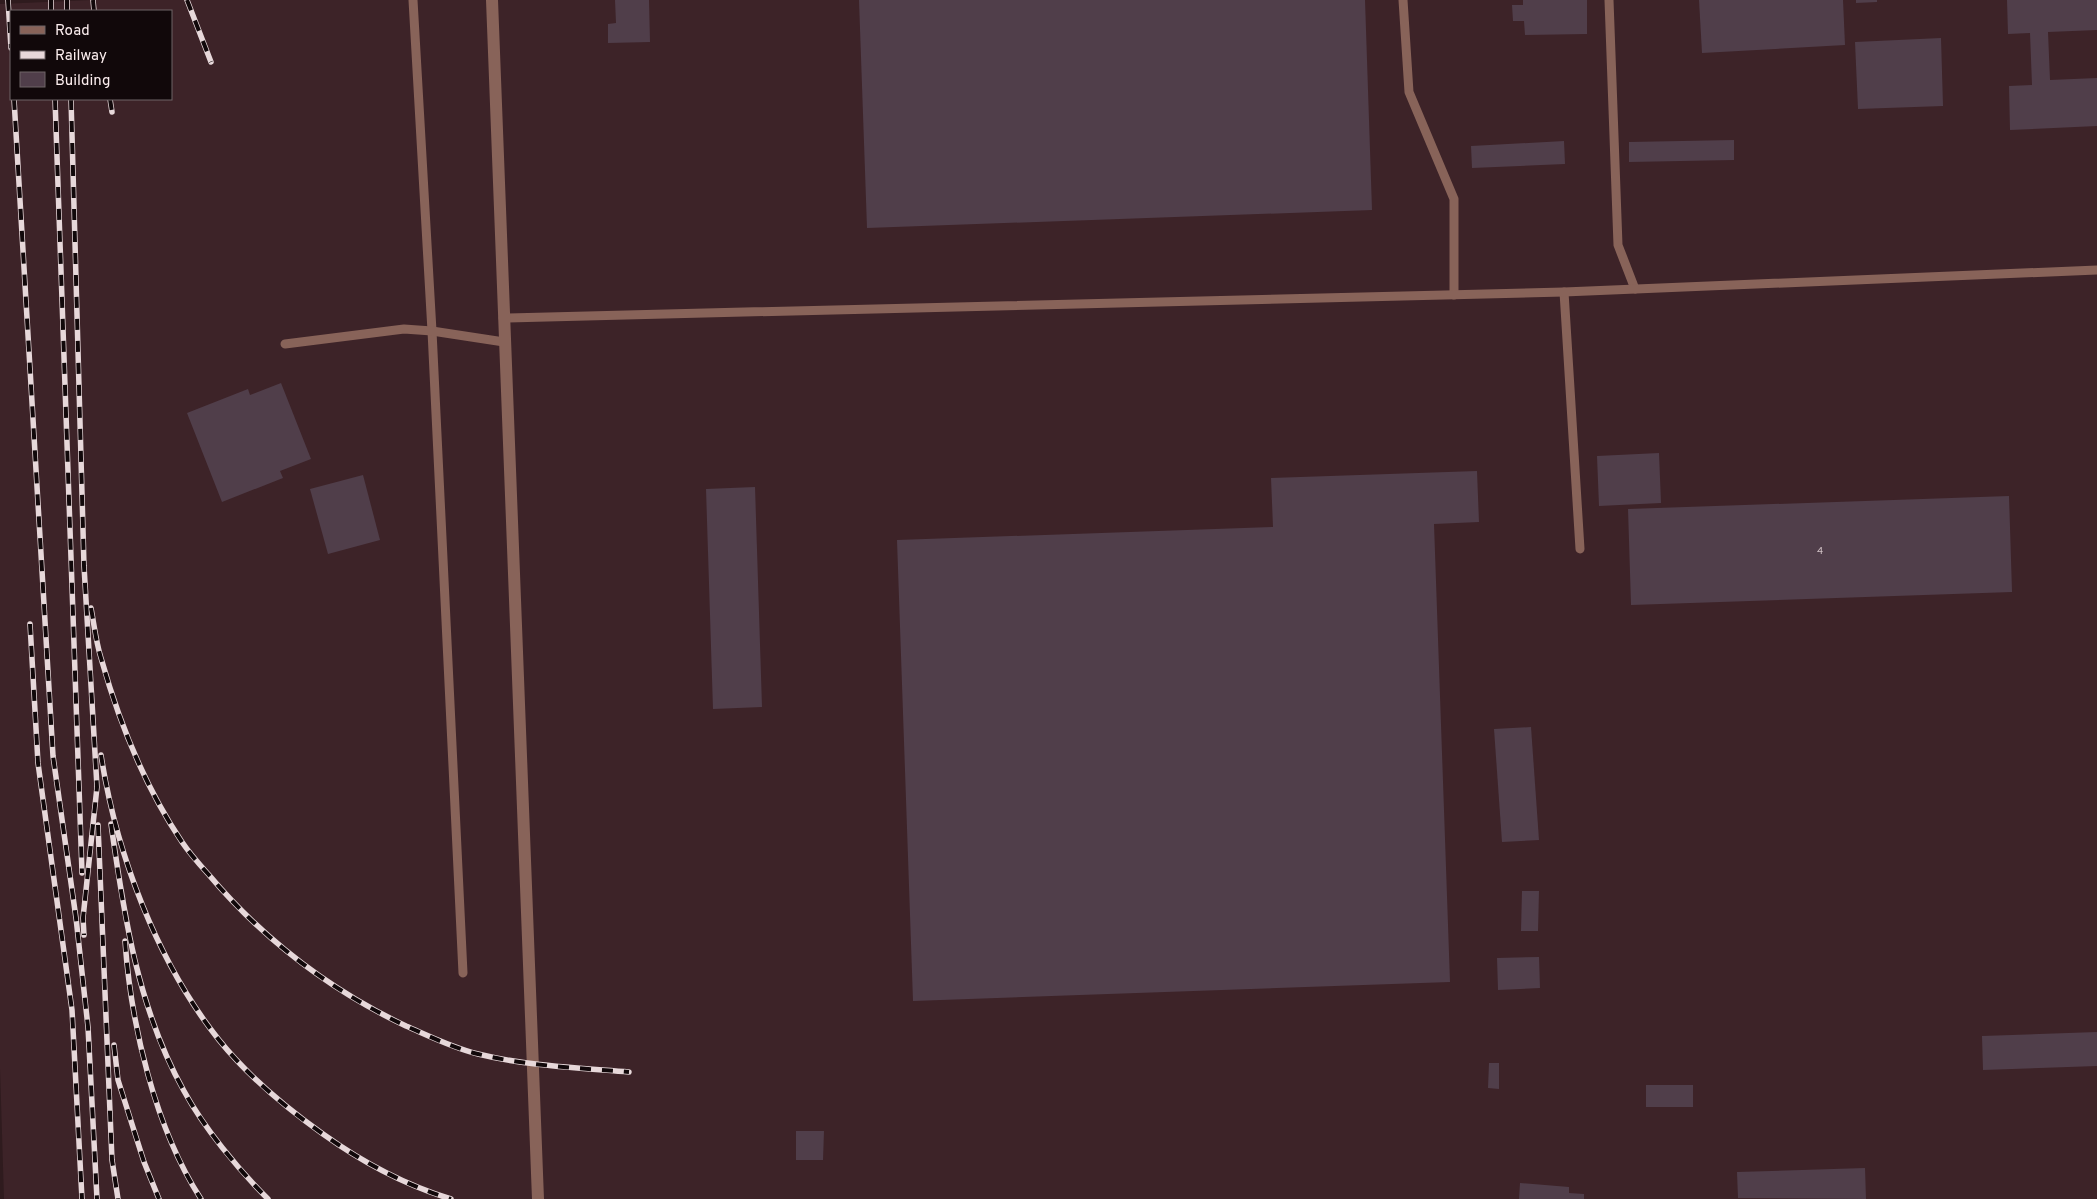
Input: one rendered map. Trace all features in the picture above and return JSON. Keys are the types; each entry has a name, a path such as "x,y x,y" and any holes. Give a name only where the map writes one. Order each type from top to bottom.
{"street":[{"path":"492,0 538,1199"}],"lane":[{"path":"413,0 432,331 463,973"},
{"path":"1403,0 1409,92 1454,199 1454,295"},
{"path":"1609,0 1618,245 1634,290"},
{"path":"503,318 1634,290 2097,270"},
{"path":"1564,292 1580,549"},
{"path":"286,344 404,329 432,331 504,342"}],"shaded area":[{"path":"92,0 2097,0 2097,1199 4,1199 0,1068 0,4"}],"building":[{"path":"615,0 649,0 650,42 608,43 608,24 616,23"},
{"path":"859,0 1365,0 1372,210 867,228"},
{"path":"1523,0 1587,0 1587,34 1525,35 1524,21 1513,21 1512,5 1523,5"},
{"path":"1699,0 1843,0 1845,45 1702,53"},
{"path":"1856,0 1877,0 1877,2 1856,3"},
{"path":"2007,0 2097,0 2097,30 2048,32 2050,80 2097,78 2097,126 2010,130 2009,86 2032,85 2030,33 2008,34"},
{"path":"1941,38 1943,106 1858,109 1855,42"},
{"path":"1734,140 1734,160 1629,162 1629,142"},
{"path":"1564,141 1565,164 1472,168 1471,146"},
{"path":"281,383 311,459 280,471 283,478 222,502 187,413 248,389 250,395"},
{"path":"1659,453 1661,503 1599,506 1597,456"},
{"path":"1477,471 1479,522 1434,524 1450,982 913,1001 897,540 1273,527 1271,478"},
{"path":"363,475 380,540 328,554 310,489"},
{"path":"755,487 762,707 713,709 706,489"},
{"path":"2009,496 2012,592 1631,605 1628,509"},
{"path":"1531,727 1539,840 1502,842 1494,729"},
{"path":"1522,891 1539,891 1538,931 1521,931"},
{"path":"1539,957 1540,988 1498,990 1497,958"},
{"path":"2097,1032 2097,1066 1983,1070 1982,1036"},
{"path":"1489,1063 1499,1063 1499,1089 1488,1088"},
{"path":"1646,1085 1693,1085 1693,1107 1646,1107"},
{"path":"796,1131 824,1131 823,1160 796,1160"},
{"path":"1865,1168 1866,1199 1738,1198 1737,1172"},
{"path":"1520,1183 1569,1187 1569,1193 1584,1194 1584,1199 1519,1199"}],"railway":[{"path":"8,0 10,32"},
{"path":"51,0 51,10"},
{"path":"67,0 67,10"},
{"path":"93,0 94,10"},
{"path":"187,0 211,62"},
{"path":"14,100 53,756 76,918 88,1027 97,1199"},
{"path":"55,100 82,873"},
{"path":"71,100 84,566 97,787 83,918 84,935"},
{"path":"110,100 112,112"},
{"path":"91,608 99,652 116,706 134,753 156,799 182,842 195,859 230,899 275,942 325,980 378,1012 450,1045 478,1054 515,1061 629,1072"},
{"path":"30,624 38,763 72,1010 82,1199"},
{"path":"101,755 117,830 142,905 158,941 177,976 219,1040 242,1066 268,1090 309,1124 338,1144 401,1180 451,1199"},
{"path":"111,824 121,893 135,961 144,995 168,1060 192,1105 211,1134 268,1199"},
{"path":"98,825 112,1160 118,1199"},
{"path":"125,941 133,1007 148,1075 171,1141 201,1199"},
{"path":"114,1045 118,1080 144,1162 159,1199"}]}
